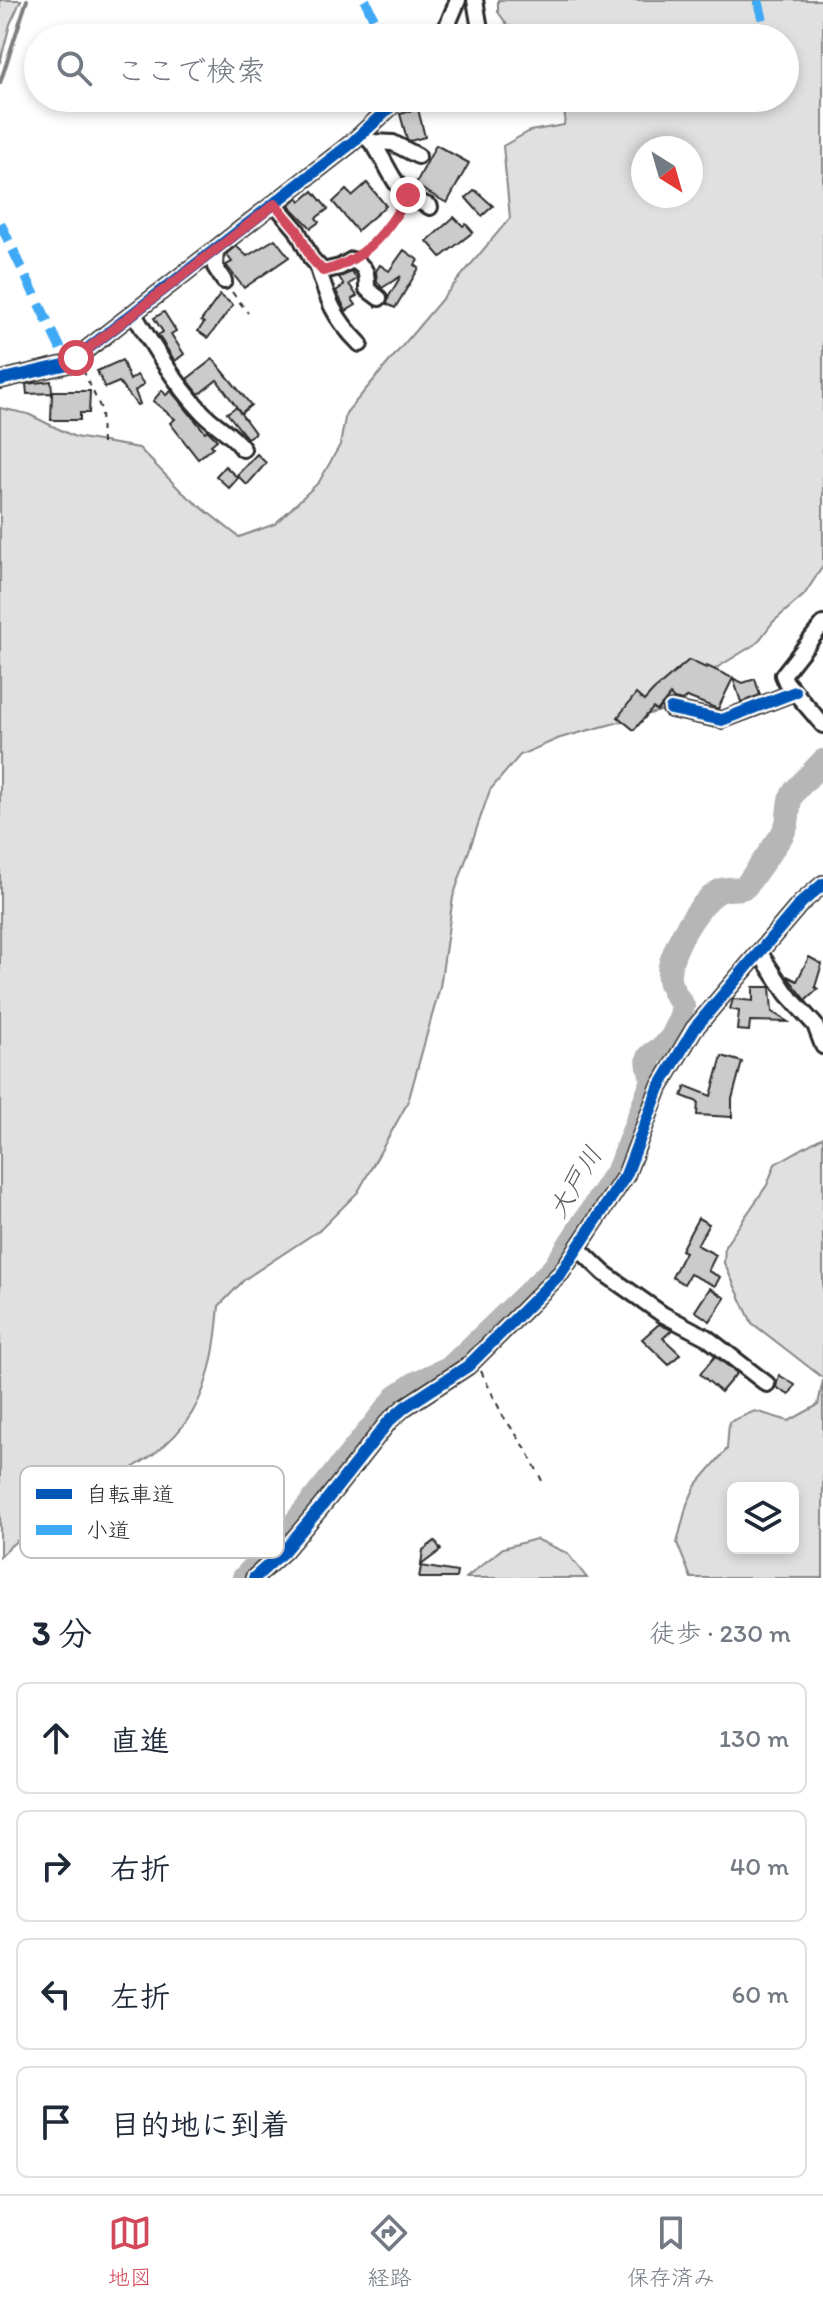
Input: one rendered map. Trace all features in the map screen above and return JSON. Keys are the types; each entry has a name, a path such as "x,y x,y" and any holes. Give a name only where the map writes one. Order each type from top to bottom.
{"street":[{"path":"448,24 458,0"},
{"path":"475,0 479,24"},
{"path":"368,138 389,112"},
{"path":"0,380 68,364 275,204 368,138 396,112"},
{"path":"368,138 393,143 418,156"},
{"path":"368,138 408,195 430,207"},
{"path":"275,204 297,230 311,258 323,271 352,260 364,266 367,289 379,298"},
{"path":"216,250 215,267 224,281"},
{"path":"317,264 328,302 344,328 360,344"},
{"path":"134,314 164,364 201,411 217,427 234,436 243,449"},
{"path":"823,624 783,675 823,725"},
{"path":"671,709 722,720 795,692"},
{"path":"284,1551 389,1421 468,1366 561,1273 626,1175 659,1088 687,1041 801,903 823,884"},
{"path":"759,952 787,994 815,1025 823,1046"},
{"path":"578,1248 604,1273 662,1314 706,1337 767,1384"},
{"path":"254,1578 276,1558"}],"path":[{"path":"352,260 391,227 408,195"},
{"path":"224,281 248,313"},
{"path":"76,358 91,382 101,409 102,446"},
{"path":"479,1355 482,1376 503,1416 527,1450 544,1485"}],"shaded area":[{"path":"0,0 21,0 10,24 0,63"},
{"path":"498,0 823,0 823,566 804,595 773,622 757,643 705,675 664,710 560,738 520,755 490,790 453,897 440,987 408,1102 358,1192 321,1229 245,1279 219,1306 214,1348 204,1388 181,1429 154,1454 135,1466 20,1466 20,1538 0,1556 0,408 28,414 75,437 139,448 182,492 239,537 275,524 319,482 340,445 346,413 510,218 503,146 530,131 564,125 563,112 799,112 799,24 507,24 498,12"},
{"path":"823,1137 823,1378 752,1323 724,1263 725,1246 767,1185 775,1164"},
{"path":"823,1380 823,1578 691,1578 677,1543 687,1504 696,1485 727,1449 729,1422 755,1411 789,1421 818,1405"},
{"path":"536,1539 567,1553 587,1578 466,1578 503,1548"}],"building":[{"path":"419,112 425,137 407,139 400,114"},
{"path":"436,145 469,163 447,203 415,185"},
{"path":"367,183 386,206 357,231 333,202 346,190 352,196"},
{"path":"475,190 493,206 482,216 466,198"},
{"path":"313,191 328,209 316,218 319,222 311,228 289,205 298,197 301,201"},
{"path":"454,217 473,232 441,257 427,241"},
{"path":"275,239 289,257 244,288 226,265 232,262 226,254 236,246 247,256"},
{"path":"404,250 418,260 415,265 419,268 395,308 387,304 401,276 382,288 376,271 380,265 389,271"},
{"path":"352,272 357,279 349,284 357,296 352,299 356,305 346,311 336,291 344,285 339,277"},
{"path":"220,295 233,305 208,338 198,331 204,323 201,321"},
{"path":"164,312 176,331 171,334 184,354 175,361 158,335 163,332 154,318"},
{"path":"213,359 251,405 241,413 217,380 199,394 187,379"},
{"path":"122,360 130,380 137,375 144,384 135,391 140,404 137,405 119,382 105,388 97,371"},
{"path":"51,381 52,391 90,391 89,413 80,413 80,420 51,420 52,393 27,394 26,384"},
{"path":"162,390 166,395 171,391 205,432 207,430 217,440 198,459 170,423 175,419 153,401"},
{"path":"236,407 255,433 247,438 227,413"},
{"path":"257,454 266,463 247,485 237,475"},
{"path":"225,466 238,478 229,488 216,476"},
{"path":"689,660 733,678 718,709 687,697 682,701 670,695 657,711 653,708 634,730 618,717 636,694 644,701"},
{"path":"733,678 743,683 755,679 760,695 741,702"},
{"path":"809,957 822,964 815,987 818,989 806,1000 787,976 797,981"},
{"path":"753,987 770,987 772,1012 788,1022 750,1021 749,1031 737,1030 739,1011 730,1009 733,999 753,1001"},
{"path":"722,1056 742,1062 732,1099 732,1117 697,1115 698,1102 682,1096 686,1086 711,1096"},
{"path":"698,1218 709,1224 697,1245 716,1255 708,1271 720,1277 715,1286 690,1274 684,1284 672,1277 685,1252 681,1250"},
{"path":"710,1288 725,1298 710,1321 695,1311"},
{"path":"659,1324 672,1330 663,1338 680,1354 669,1365 642,1339"},
{"path":"715,1356 737,1373 721,1392 700,1374"},
{"path":"779,1375 795,1385 789,1395 776,1387"},
{"path":"435,1541 441,1550 421,1565 423,1550"},
{"path":"421,1566 457,1572 456,1578 419,1578"}],"waterway":[{"path":"0,83 27,0"},
{"name":"大戸川","path":"284,1535 398,1395 451,1367 554,1268 619,1168 653,1080 649,1058 665,1045 677,1027 683,1006 669,979 673,957 686,929 713,895 722,890 746,886 782,835 787,824 790,799 823,761"},
{"name":"大戸川","path":"244,1578 263,1558"}],"marked path":[{"path":"365,0 376,24"},
{"path":"758,0 764,24"},
{"path":"0,223 68,364"}],"cycle path":[{"path":"0,380 68,364 353,142 385,112"},
{"path":"671,709 722,720 795,692"},
{"path":"284,1551 389,1421 468,1366 561,1273 626,1175 659,1088 694,1029 801,903 823,884"},
{"path":"254,1578 276,1558"}],"route":[{"path":"76,358 275,204 297,230 311,258 323,271 352,260 391,227 408,195"}]}
